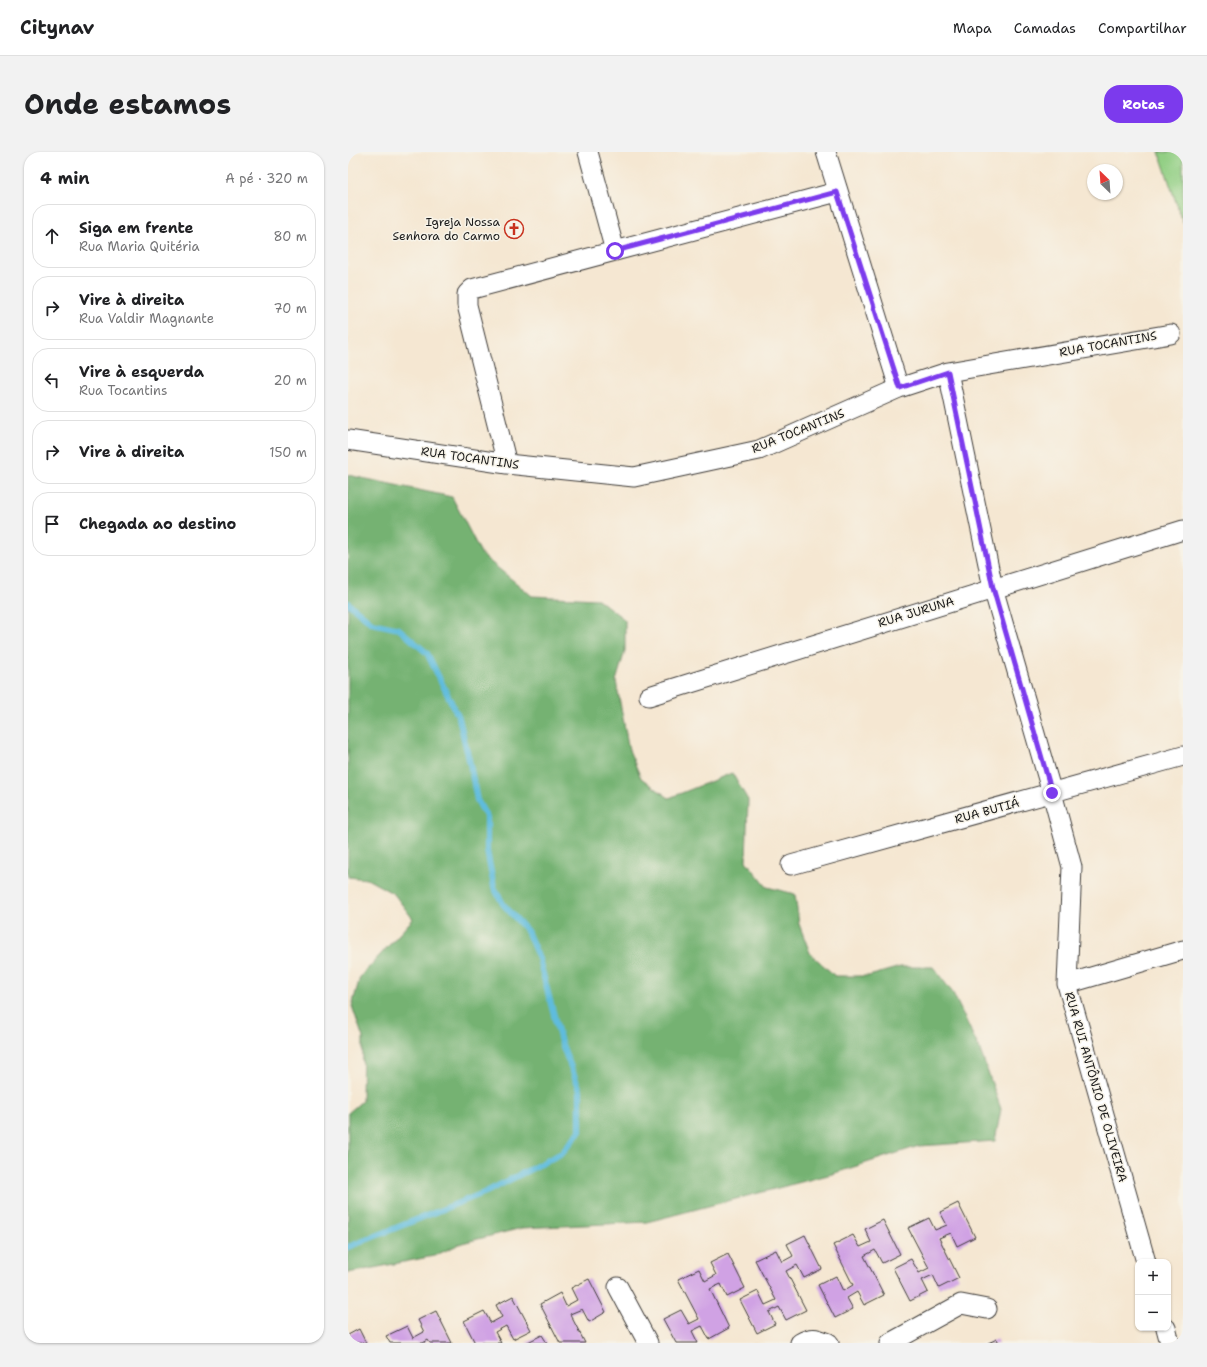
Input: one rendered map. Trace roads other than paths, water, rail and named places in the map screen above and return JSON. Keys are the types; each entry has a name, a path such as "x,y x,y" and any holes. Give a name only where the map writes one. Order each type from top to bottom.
{"street":[{"path":"588,152 615,251"},
{"path":"826,152 837,192 900,388"},
{"path":"507,464 467,305 467,294 472,289 837,192"},
{"name":"RUA TOCANTINS","path":"348,440 507,464 634,477 759,450 900,388 948,372 1171,334"},
{"name":"RUA RUI ANTÔNIO DE OLIVEIRA","path":"948,372 993,588 1072,867 1066,984 1145,1259"},
{"name":"RUA JURUNA","path":"650,696 1183,530"},
{"name":"RUA BUTIÁ","path":"792,865 1183,756"},
{"path":"1066,984 1183,950"},
{"path":"618,1287 648,1343"},
{"path":"890,1343 961,1304 987,1309"},
{"path":"1167,1331 1170,1343"},
{"path":"800,1343 808,1338 817,1338 829,1343"}],"waterway":[{"path":"348,603 372,623 399,629 427,653 459,718 477,800 487,818 487,851 494,887 503,904 527,931 539,959 561,1042 580,1090 580,1131 562,1153 486,1192 348,1247"}],"place":[{"name":"Igreja Nossa Senhora do Carmo","path":"514,229"}]}
